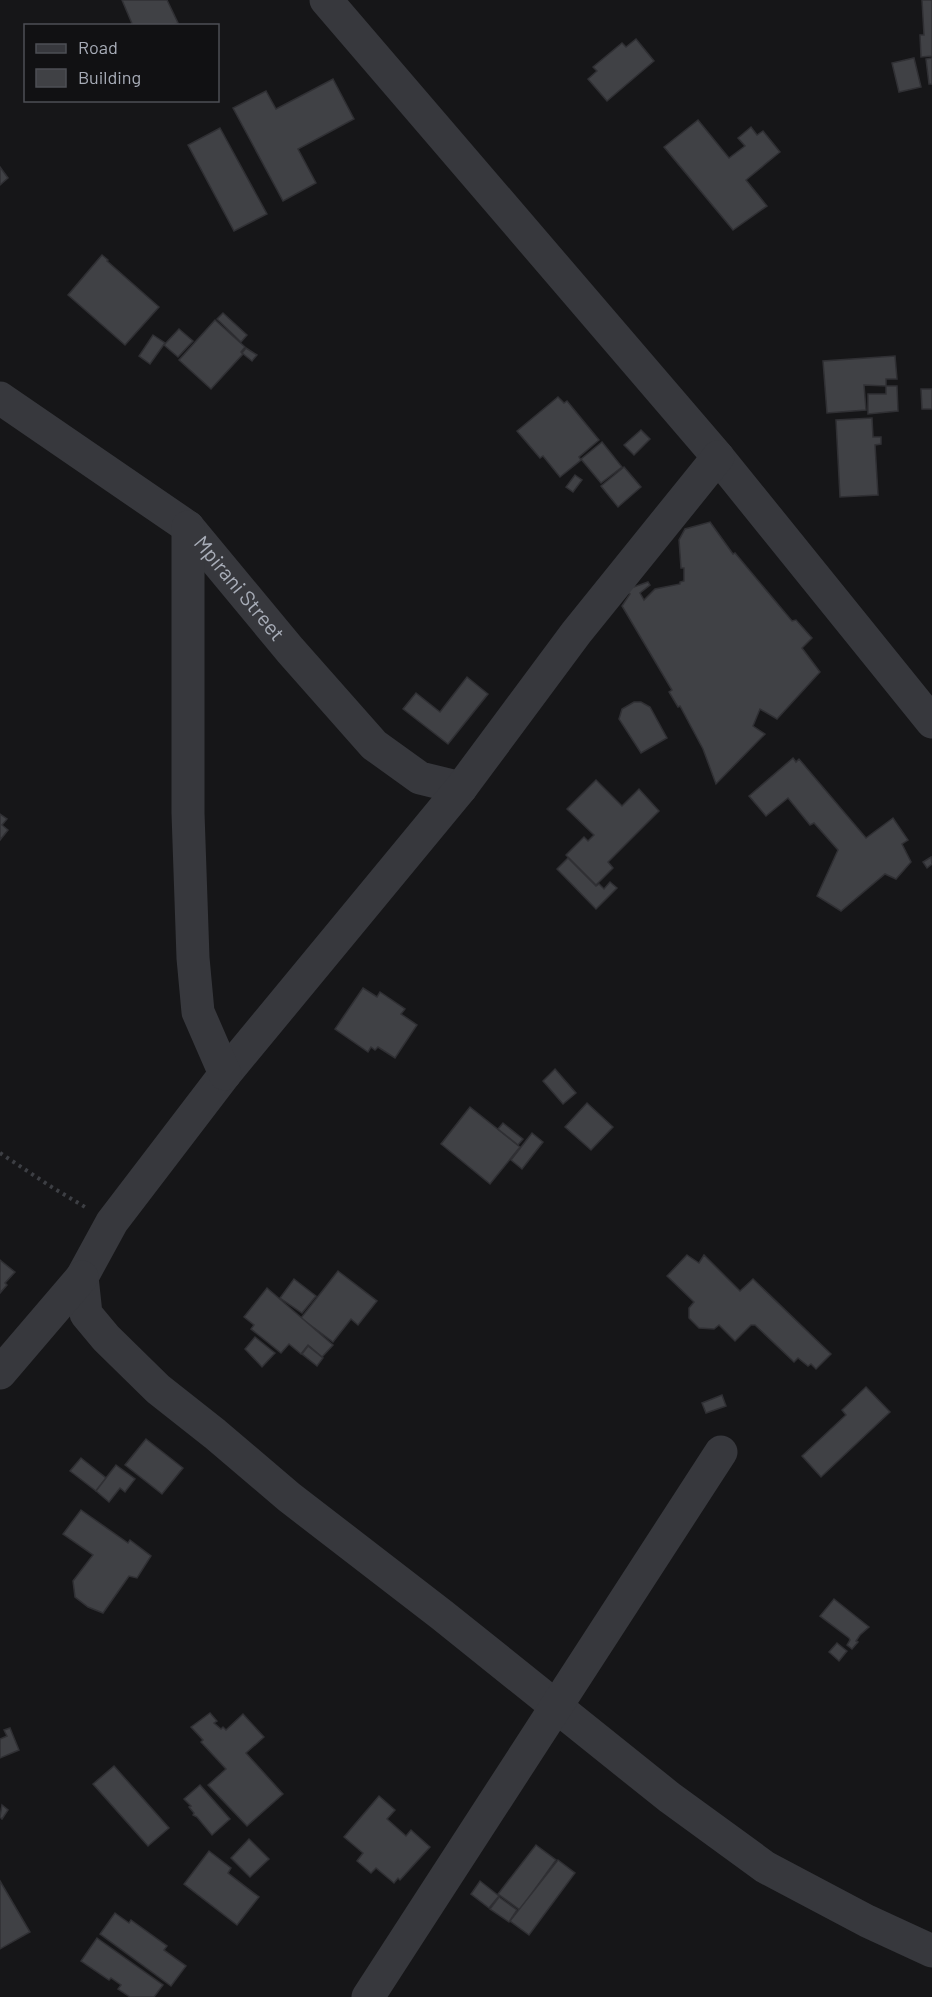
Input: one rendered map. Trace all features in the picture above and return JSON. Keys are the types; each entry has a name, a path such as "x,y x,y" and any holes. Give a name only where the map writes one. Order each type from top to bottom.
{"street":[{"path":"326,0 718,457 932,722"},
{"name":"Mpirani Street","path":"0,398 188,526 269,626 374,745 420,778 461,788"},
{"path":"0,1373 82,1277 112,1222 225,1074 461,788 576,633 718,457"},
{"path":"188,526 188,813 194,958 198,1012 225,1074"},
{"path":"82,1277 86,1314 105,1338 158,1389 289,1497 442,1615 669,1797 765,1866 867,1921 932,1951"},
{"path":"368,1997 721,1452"}],"path":[{"path":"0,1153 50,1186 112,1222"}],"building":[{"path":"122,0 167,0 178,23 176,24 132,24"},
{"path":"922,0 932,0 932,56 921,57 920,35 924,35"},
{"path":"636,39 654,61 607,101 588,79 597,71 593,67 622,43 626,47"},
{"path":"914,58 921,87 899,92 892,63"},
{"path":"932,58 932,84 929,84 926,59"},
{"path":"333,79 354,119 298,149 316,183 283,201 233,108 266,91 276,109"},
{"path":"698,120 729,158 745,146 738,138 751,127 757,135 763,131 780,152 746,180 767,206 733,230 664,147"},
{"path":"220,128 267,214 234,231 188,145"},
{"path":"0,167 8,178 0,185"},
{"path":"102,255 159,307 125,345 68,295"},
{"path":"223,313 247,335 241,342 217,319"},
{"path":"215,320 245,347 241,352 243,354 211,389 179,360"},
{"path":"179,329 193,341 178,357 164,345"},
{"path":"153,335 165,343 150,364 139,356"},
{"path":"246,348 257,355 252,361 242,353"},
{"path":"895,356 897,379 886,379 886,386 864,385 866,410 827,413 823,361"},
{"path":"886,386 897,386 898,411 868,414 868,394 886,394"},
{"path":"921,389 932,389 932,409 922,409"},
{"path":"558,397 564,403 567,401 599,440 579,457 581,460 560,477 543,456 540,458 517,431"},
{"path":"872,418 873,437 881,437 881,444 875,445 878,495 840,497 836,420"},
{"path":"641,430 650,439 634,455 624,445"},
{"path":"602,442 622,467 601,483 581,459"},
{"path":"624,467 641,487 618,507 601,486"},
{"path":"575,475 582,480 573,492 566,487"},
{"path":"710,522 733,554 735,553 792,621 796,620 812,638 802,648 820,672 777,719 760,709 753,726 765,734 716,784 703,749 680,706 678,707 669,692 672,690 622,606 630,594 625,590 630,583 634,587 648,582 650,585 640,593 644,600 655,589 680,584 684,581 679,540 685,529"},
{"path":"467,677 488,694 448,744 403,709 416,693 440,712"},
{"path":"634,702 641,702 650,707 667,738 641,753 619,719 622,709"},
{"path":"793,758 796,762 799,759 866,838 893,818 908,840 902,844 911,862 896,879 885,874 841,911 817,896 838,850 814,823 810,825 788,798 766,816 749,796"},
{"path":"596,780 622,806 639,789 659,811 608,862 613,868 596,885 566,855 584,837 588,841 594,835 567,809"},
{"path":"0,814 7,819 2,825 8,830 0,840"},
{"path":"931,857 932,864 927,868 923,862"},
{"path":"568,858 596,886 599,884 604,889 610,882 617,888 596,909 557,869"},
{"path":"363,988 377,997 380,992 405,1009 401,1014 417,1025 395,1058 378,1047 375,1050 371,1047 368,1052 335,1029"},
{"path":"555,1069 576,1093 563,1104 543,1081"},
{"path":"587,1103 613,1127 591,1150 565,1127"},
{"path":"470,1107 520,1147 490,1184 441,1144"},
{"path":"503,1123 523,1139 518,1145 498,1129"},
{"path":"532,1133 543,1142 522,1169 511,1160"},
{"path":"687,1255 699,1263 704,1255 740,1291 753,1279 831,1354 816,1369 798,1358 794,1362 755,1325 751,1325 735,1341 719,1325 714,1329 699,1328 689,1318 689,1308 694,1302 667,1276"},
{"path":"0,1260 15,1272 0,1293"},
{"path":"338,1271 377,1301 358,1325 351,1319 333,1342 301,1318"},
{"path":"294,1279 316,1296 302,1313 280,1298"},
{"path":"267,1288 333,1345 322,1357 308,1345 301,1354 289,1344 281,1353 251,1329 254,1325 244,1317"},
{"path":"255,1337 275,1353 262,1367 245,1349"},
{"path":"308,1346 323,1358 317,1366 302,1354"},
{"path":"866,1387 890,1412 821,1477 802,1456 846,1415 842,1410"},
{"path":"722,1395 726,1406 706,1413 702,1403"},
{"path":"146,1439 183,1468 162,1494 125,1465"},
{"path":"81,1458 106,1478 96,1491 70,1471"},
{"path":"116,1465 135,1479 125,1492 120,1488 109,1502 96,1491"},
{"path":"81,1510 128,1543 130,1540 151,1556 137,1578 129,1576 103,1613 88,1607 75,1597 73,1581 93,1555 63,1534"},
{"path":"834,1599 869,1627 860,1635 852,1649 847,1645 849,1638 820,1616"},
{"path":"837,1643 847,1651 839,1661 829,1652"},
{"path":"210,1713 217,1721 214,1723 226,1730 243,1714 264,1737 246,1753 283,1794 247,1826 208,1785 226,1769 201,1742 203,1740 191,1727"},
{"path":"10,1728 19,1750 0,1758 0,1739 7,1736 4,1730"},
{"path":"114,1766 169,1828 148,1846 93,1784"},
{"path":"200,1785 230,1819 212,1835 193,1815 189,1807 191,1806 184,1799"},
{"path":"379,1796 395,1810 387,1819 406,1836 411,1830 430,1847 400,1880 398,1878 394,1883 376,1868 371,1873 357,1861 363,1853 344,1837"},
{"path":"2,1805 8,1810 2,1819 0,1817"},
{"path":"249,1839 269,1859 250,1877 231,1858"},
{"path":"536,1845 556,1860 520,1910 498,1894"},
{"path":"209,1851 231,1868 228,1873 259,1897 237,1925 184,1884"},
{"path":"558,1860 575,1873 529,1935 510,1921"},
{"path":"0,1881 30,1932 0,1949"},
{"path":"480,1881 499,1896 489,1908 471,1894"},
{"path":"499,1897 517,1910 509,1922 490,1909"},
{"path":"115,1913 129,1923 131,1920 167,1946 164,1950 186,1966 171,1986 100,1934"},
{"path":"97,1938 163,1985 154,1997 130,1997 118,1989 121,1985 111,1978 109,1980 81,1961"}]}
